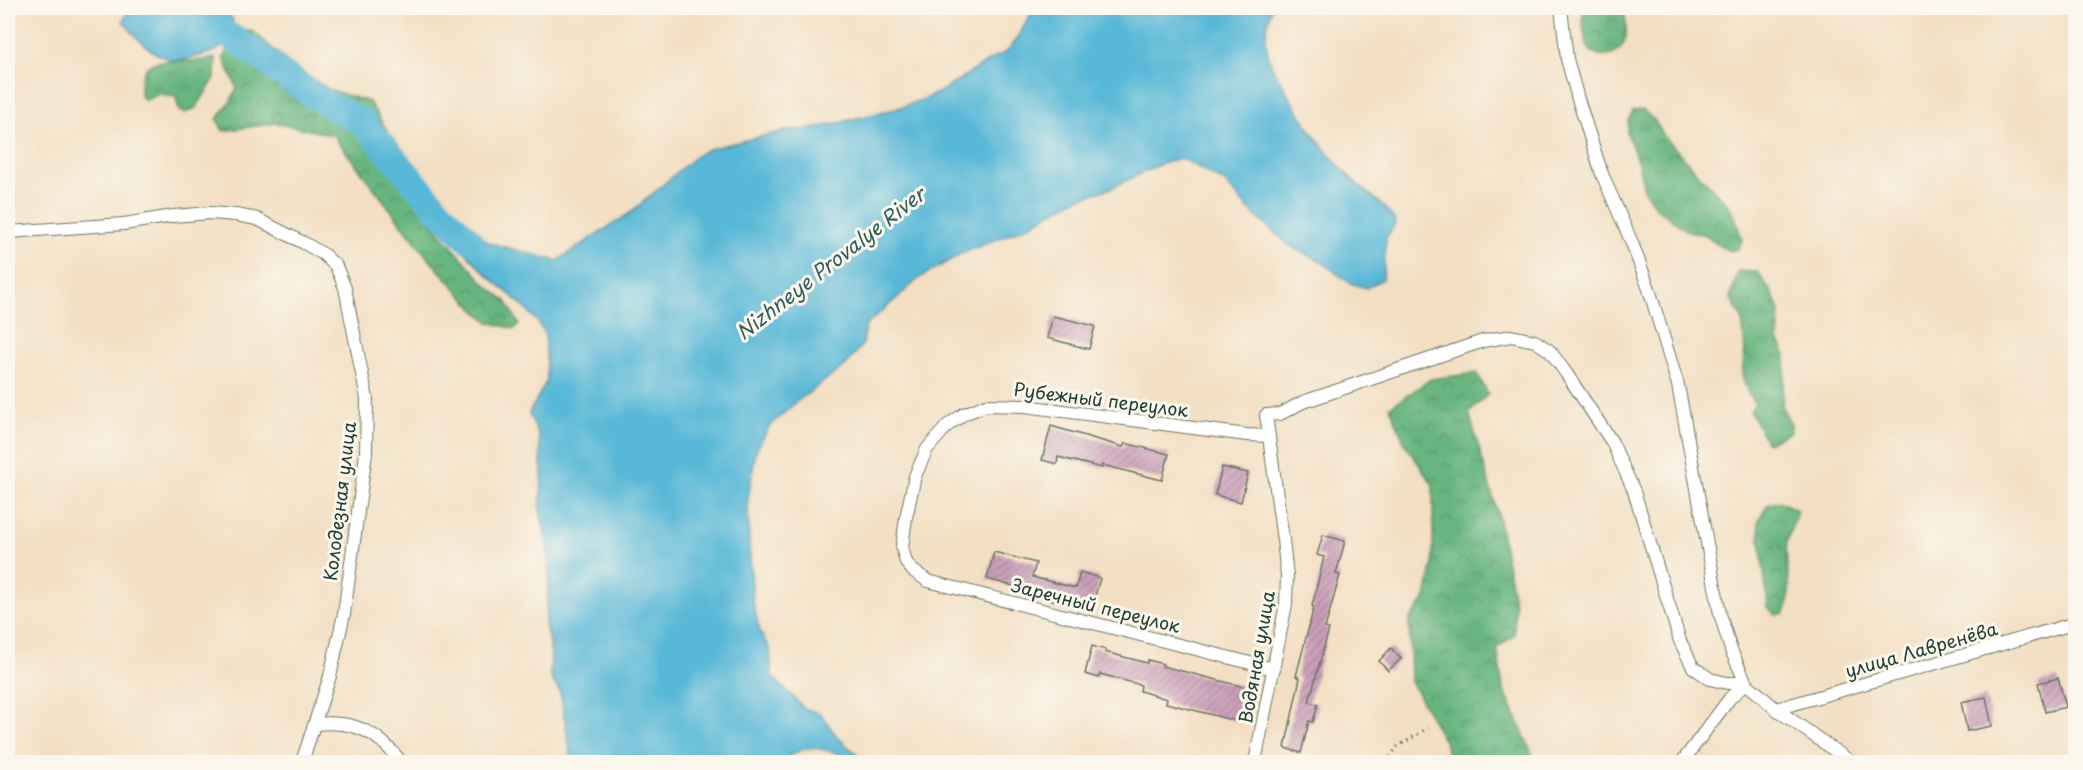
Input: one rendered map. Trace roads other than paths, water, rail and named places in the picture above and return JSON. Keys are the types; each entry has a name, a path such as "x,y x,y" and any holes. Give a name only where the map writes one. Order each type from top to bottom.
{"street":[{"path":"1561,8 1568,59 1582,110 1602,174 1649,289 1678,385 1720,614 1731,650 1746,683 1776,709 1851,762"},
{"name":"Колодезная улица","path":"8,232 124,224 173,216 236,214 257,219 304,243 323,254 336,266 345,288 367,399 368,427 344,614 330,676 302,762"},
{"name":"Водяная улица","path":"1255,762 1286,604 1287,576 1266,415 1280,414 1303,402 1483,340 1511,336 1535,340 1550,351 1612,442 1634,491 1680,641 1693,667 1710,679 1726,683 1746,683"},
{"name":"Рубежный переулок","path":"912,570 906,562 902,547 915,476 927,449 948,425 964,414 986,405 1025,406 1269,436"},
{"name":"Заречный переулок","path":"912,570 928,581 1274,669"},
{"name":"улица Лавренёва","path":"1776,709 2076,623"},
{"path":"1682,762 1730,698 1746,683"},
{"path":"315,724 337,722 350,724 384,743 401,762"}],"water":[{"path":"130,8 218,8 233,19 228,39 221,47 203,55 175,60 152,51 133,34 123,21"},
{"name":"Nizhneye Provalye River","path":"1034,8 1272,8 1266,40 1275,74 1322,146 1357,184 1387,210 1396,223 1386,238 1383,279 1366,288 1350,283 1320,261 1292,247 1255,216 1224,182 1181,158 1161,164 1111,188 1074,200 1026,227 961,254 921,277 866,325 863,344 846,365 795,403 769,427 756,451 748,499 753,602 760,632 770,650 772,676 804,708 821,714 837,737 856,753 857,758 854,760 826,750 808,749 791,755 784,762 572,762 560,692 550,676 551,653 545,624 549,577 547,545 540,510 542,475 539,437 529,413 547,380 545,335 537,321 523,306 485,273 440,225 442,214 453,213 472,231 490,243 557,261 630,213 697,155 708,149 785,131 812,129 895,109 942,91 1006,52 1017,39"}],"waterway":[{"path":"195,23 230,36 317,98 362,122 442,214 469,240"}]}
